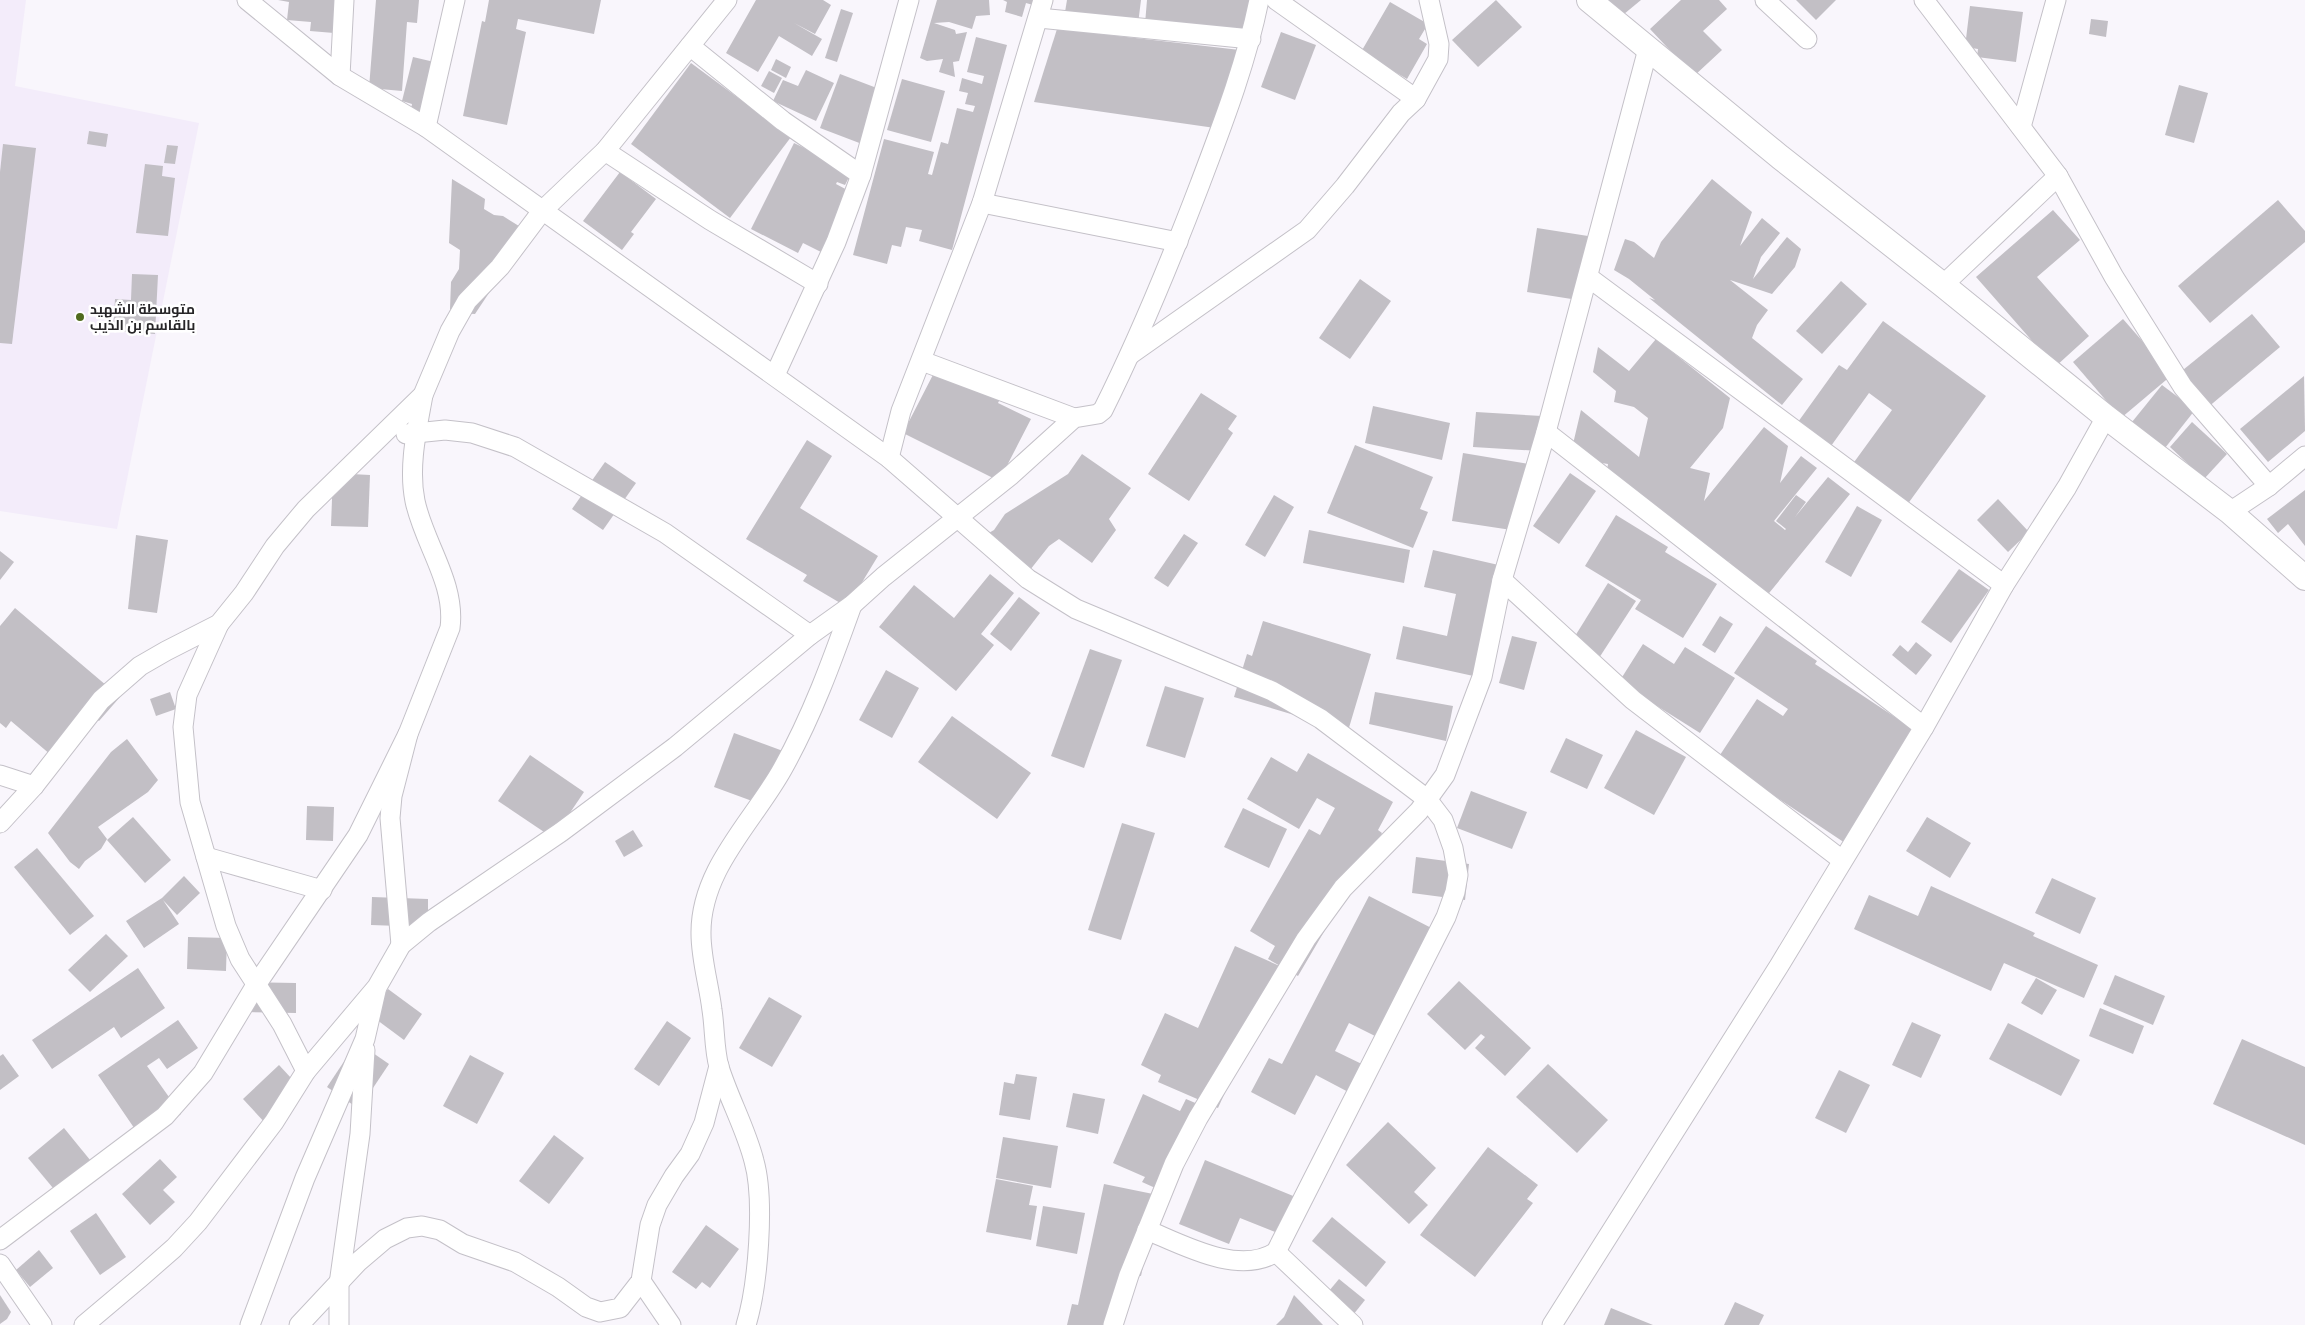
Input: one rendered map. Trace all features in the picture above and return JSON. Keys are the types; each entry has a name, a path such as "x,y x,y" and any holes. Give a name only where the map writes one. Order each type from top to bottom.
{"street":[{"path":"247,0 340,76 426,127 889,458 1028,579 1076,608 1272,691 1321,719 1427,799 1443,820 1453,848 1458,875 1455,892 1446,917 1276,1252 1265,1259 1238,1261 1204,1254 1147,1230"},
{"path":"340,76 344,0"},
{"path":"426,127 456,0"},
{"path":"0,1240 165,1116 203,1074 256,985 358,835 408,734 450,628 452,611 448,590 415,502 412,476 423,396 450,331 467,301 500,267 542,211 604,151 727,0"},
{"path":"775,375 818,284 861,175 909,0"},
{"path":"922,360 1074,418 1098,414 1103,410 1131,354 1178,242 1231,103 1251,39 1259,0"},
{"path":"1276,0 1416,99"},
{"path":"1131,354 1308,230 1345,186 1401,113 1416,99 1438,60 1440,44 1429,0"},
{"path":"1588,0 1780,157 1943,284 2106,417 2230,512 2305,578"},
{"path":"1765,0 1807,39"},
{"path":"1924,0 2058,176 2114,277 2183,387 2269,486"},
{"path":"2021,127 2056,0"},
{"path":"889,458 901,411 982,203 1041,9 1251,39"},
{"path":"690,46 783,121 861,175"},
{"path":"1113,1325 1129,1274 1174,1164 1198,1118 1306,939 1343,888 1419,811 1445,775 1482,677 1502,580 1546,432 1648,49"},
{"path":"604,151 710,220 818,284"},
{"path":"1943,284 2058,176"},
{"path":"982,203 1178,242"},
{"path":"1588,277 2004,585"},
{"path":"306,1071 291,1040 240,959 226,926 190,802 183,727 187,696 219,624 244,593 275,546 306,509 423,396"},
{"path":"1552,1325 1779,966 1924,727 2004,585 2067,487 2106,417"},
{"path":"84,1325 174,1248 198,1222 274,1122 306,1071 377,987 401,944 429,922 561,832 675,747 810,635 852,605 883,577 1011,475 1074,418"},
{"path":"380,439 417,432 445,430 472,433 515,447 665,533 810,635"},
{"path":"1546,432 1924,727"},
{"path":"2230,512 2269,486 2305,456"},
{"path":"1502,580 1654,718 1842,860"},
{"path":"746,1325 750,1312 758,1246 760,1195 754,1162 719,1066 700,934 704,907 718,867 783,770 810,717 852,605"},
{"path":"0,823 34,786 101,700 140,666 219,624"},
{"path":"401,944 390,818 392,796 408,734"},
{"path":"0,775 34,786"},
{"path":"206,857 322,890"},
{"path":"339,1325 339,1284 360,1134 365,1039 377,987"},
{"path":"250,1325 305,1178 365,1039"},
{"path":"299,1325 358,1262 385,1239 407,1228 422,1226 440,1230 463,1244 515,1262 558,1286 586,1307 600,1312 620,1308 641,1281 650,1225 657,1205 693,1146 704,1123 719,1066"},
{"path":"1276,1252 1353,1325"},
{"path":"0,1264 42,1325"},
{"path":"641,1281 671,1325"}],"shaded area":[{"name":"متوسطة الشهيد بالقاسم بن الذيب","path":"0,0 26,0 15,86 199,123 117,529 0,511"}],"building":[{"path":"278,0 352,0 334,33 310,31 311,22 287,20 289,2"},
{"path":"376,0 419,0 417,23 407,22 402,91 369,88"},
{"path":"489,0 601,0 594,34 518,19 516,29 526,32 507,125 463,116 482,21 485,22"},
{"path":"756,0 823,0 831,5 815,34 794,23 822,39 812,56 779,36 758,72 726,53"},
{"path":"937,0 989,0 990,15 976,16 972,29 949,22 934,23 955,30 956,34 967,32 959,61 953,62 955,77 939,72 943,59 927,61 920,58"},
{"path":"1003,0 1034,0 1033,5 1026,3 1022,17 1005,12 1007,2"},
{"path":"1067,0 1141,0 1138,24 1065,12"},
{"path":"1147,0 1255,0 1252,36 1145,24"},
{"path":"1496,0 1522,27 1478,67 1452,40"},
{"path":"1603,0 1641,0 1618,19"},
{"path":"1681,0 1719,0 1727,9 1703,31 1722,50 1694,76 1650,29"},
{"path":"1796,0 1836,0 1816,20"},
{"path":"1390,2 1428,24 1419,39 1427,44 1407,79 1361,52"},
{"path":"1970,6 2023,12 2016,62 1977,57 1978,49 1965,47"},
{"path":"841,9 853,13 837,62 825,58"},
{"path":"2091,19 2108,21 2106,37 2089,34"},
{"path":"1057,29 1240,50 1215,128 1034,102"},
{"path":"1281,32 1316,45 1295,100 1261,87"},
{"path":"976,37 1007,45 952,250 919,241 922,230 906,227 901,247 892,245 887,264 853,255 884,139 934,152 928,174 932,175 941,142 948,144 957,108 973,112 975,106 965,104 968,93 959,91 962,78 982,84 984,76 967,72"},
{"path":"413,57 447,65 435,115 411,109 412,104 402,101"},
{"path":"776,59 791,67 786,78 771,70"},
{"path":"691,63 791,137 730,218 631,144"},
{"path":"806,70 834,83 816,121 773,101 783,80 798,86"},
{"path":"769,71 782,78 774,93 761,86"},
{"path":"840,74 882,90 862,144 820,128"},
{"path":"902,79 945,91 931,142 887,130"},
{"path":"2179,85 2208,93 2194,143 2165,135"},
{"path":"89,131 108,134 106,147 87,144"},
{"path":"794,143 852,171 845,185 837,182 836,184 851,192 821,252 803,243 798,253 751,229"},
{"path":"3,144 36,148 12,344 0,343 0,172"},
{"path":"167,145 178,146 175,164 164,163"},
{"path":"145,164 163,166 162,176 175,178 168,236 136,233"},
{"path":"620,172 656,199 631,232 634,234 622,250 583,221"},
{"path":"452,179 485,199 484,209 494,215 503,216 527,231 526,237 475,314 457,313 450,309 451,282 459,269 460,250 449,243"},
{"path":"1712,179 1752,212 1740,246 1762,218 1780,233 1761,257 1753,279 1787,237 1801,249 1795,267 1772,294 1730,280 1768,310 1757,325 1752,338 1803,379 1782,405 1649,298 1655,300 1629,279 1614,270 1625,239 1634,242 1654,258 1661,242"},
{"path":"2278,200 2305,231 2305,242 2210,323 2178,286"},
{"path":"2053,210 2080,240 2037,277 2089,336 2055,367 1976,277"},
{"path":"1537,228 1588,236 1578,300 1527,292"},
{"path":"132,274 158,275 155,334 113,331 115,299 131,300"},
{"path":"1360,279 1391,301 1350,359 1319,338"},
{"path":"1841,281 1867,304 1822,354 1796,331"},
{"path":"2252,314 2280,347 2207,408 2178,374"},
{"path":"2123,319 2172,375 2121,418 2073,362"},
{"path":"1883,321 1986,396 1907,505 1852,465 1892,410 1869,393 1831,446 1798,422 1839,365 1847,370"},
{"path":"1656,339 1730,398 1723,428 1690,468 1710,473 1704,501 1764,427 1788,446 1780,483 1801,456 1817,468 1774,521 1785,530 1776,521 1796,495 1806,502 1795,517 1828,477 1850,494 1765,598 1728,568 1730,562 1717,558 1607,470 1608,464 1595,462 1573,444 1581,410 1639,457 1648,418 1634,407 1614,402 1616,391 1593,372 1598,347 1629,371"},
{"path":"937,367 1000,399 998,403 1031,419 999,481 903,433"},
{"path":"2304,376 2305,431 2268,462 2240,429"},
{"path":"2162,385 2195,410 2165,448 2132,422"},
{"path":"1201,393 1237,416 1228,429 1233,433 1189,501 1148,474"},
{"path":"1373,406 1450,423 1442,460 1365,443"},
{"path":"1476,412 1542,416 1540,451 1473,447"},
{"path":"2192,422 2227,454 2204,479 2170,447"},
{"path":"807,440 832,456 800,508 878,556 847,607 803,581 807,575 746,539"},
{"path":"1355,445 1433,477 1420,509 1428,512 1413,548 1327,513"},
{"path":"1463,453 1529,464 1518,531 1452,521"},
{"path":"1082,454 1131,488 1109,519 1116,530 1092,563 1059,539 1049,546 1030,570 987,534 994,530 1005,514 1068,474"},
{"path":"605,462 636,483 603,530 572,509"},
{"path":"333,473 370,475 368,527 331,526"},
{"path":"1570,473 1596,491 1559,544 1533,526"},
{"path":"2305,490 2305,546 2288,524 2278,533 2267,519"},
{"path":"1274,495 1294,507 1265,557 1245,545"},
{"path":"1998,499 2029,532 2008,552 1977,520"},
{"path":"1857,506 1882,520 1851,577 1825,562"},
{"path":"1616,515 1668,547 1665,552 1717,584 1683,638 1635,609 1641,600 1585,566"},
{"path":"1309,530 1410,550 1404,583 1303,563"},
{"path":"1184,534 1198,543 1168,587 1154,578"},
{"path":"136,535 168,540 157,613 128,609"},
{"path":"1433,550 1503,566 1478,677 1396,659 1403,626 1447,636 1456,594 1424,587"},
{"path":"0,551 14,562 0,580"},
{"path":"1959,569 1989,590 1951,643 1921,622"},
{"path":"990,574 1014,593 981,634 994,645 956,691 879,627 914,585 954,618"},
{"path":"1608,583 1636,601 1599,658 1572,641"},
{"path":"1019,597 1040,613 1011,651 990,634"},
{"path":"15,608 120,697 99,721 95,718 51,755 11,721 6,728 0,723 0,626"},
{"path":"1720,616 1733,624 1715,653 1702,645"},
{"path":"1263,621 1371,654 1348,731 1234,697 1247,654 1252,656"},
{"path":"1766,626 1817,661 1815,664 1925,737 1851,847 1718,758 1757,699 1783,716 1788,709 1734,673"},
{"path":"1512,636 1537,642 1524,690 1499,683"},
{"path":"1916,642 1932,655 1916,675 1892,655 1900,645 1908,652"},
{"path":"1643,644 1674,664 1685,647 1735,678 1700,733 1619,682"},
{"path":"1090,649 1122,660 1084,768 1051,756"},
{"path":"886,670 919,688 892,738 859,720"},
{"path":"1165,686 1204,698 1185,758 1146,746"},
{"path":"170,692 176,709 156,716 150,699"},
{"path":"1375,692 1453,706 1446,741 1369,724"},
{"path":"952,716 1031,773 997,819 918,762"},
{"path":"1636,730 1686,757 1654,815 1604,788"},
{"path":"734,733 783,751 763,805 714,787"},
{"path":"1566,738 1603,755 1587,789 1550,772"},
{"path":"127,739 158,780 148,792 98,827 107,839 101,849 85,861 79,869 70,862 48,833 111,752"},
{"path":"1308,753 1393,802 1378,830 1382,833 1298,976 1268,959 1275,946 1250,931 1309,829 1320,835 1335,808 1317,798 1299,829 1247,799 1271,757 1297,772"},
{"path":"530,755 584,792 553,838 498,801"},
{"path":"1471,791 1527,812 1512,849 1457,828"},
{"path":"307,806 334,807 333,841 306,840"},
{"path":"1243,808 1287,829 1269,868 1224,847"},
{"path":"133,817 171,860 145,883 107,840"},
{"path":"1927,817 1971,843 1950,878 1906,851"},
{"path":"1122,823 1155,833 1121,940 1088,930"},
{"path":"633,830 643,846 624,857 615,841"},
{"path":"37,848 94,916 70,935 14,867"},
{"path":"1416,857 1469,864 1465,900 1412,893"},
{"path":"184,876 200,893 177,915 163,900 179,924 144,948 126,921 162,898"},
{"path":"2052,878 2096,898 2080,934 2035,913"},
{"path":"1931,886 2035,933 2033,936 2098,965 2084,998 2004,963 1991,991 1854,929 1869,895 1918,916"},
{"path":"1369,896 1447,936 1391,1044 1349,1023 1335,1051 1368,1067 1354,1095 1316,1075 1295,1115 1251,1092 1269,1058 1282,1064"},
{"path":"372,897 428,899 428,927 371,925"},
{"path":"106,934 128,956 90,992 68,970"},
{"path":"188,937 227,938 226,971 187,969"},
{"path":"1235,946 1282,967 1218,1108 1158,1082 1161,1075 1141,1065 1165,1013 1198,1028"},
{"path":"138,968 165,1008 121,1038 114,1027 52,1069 32,1040"},
{"path":"2115,975 2165,996 2153,1025 2103,1004"},
{"path":"2036,978 2057,990 2042,1015 2021,1003"},
{"path":"1459,981 1531,1048 1505,1076 1475,1048 1485,1037 1481,1034 1465,1050 1427,1014"},
{"path":"245,982 296,983 296,1013 244,1012"},
{"path":"388,989 422,1014 404,1040 369,1014"},
{"path":"769,997 802,1016 772,1067 739,1048"},
{"path":"2100,1008 2144,1026 2133,1054 2089,1036"},
{"path":"178,1020 198,1048 167,1069 159,1058 147,1066 181,1114 143,1141 98,1075"},
{"path":"667,1021 691,1038 659,1086 634,1069"},
{"path":"1912,1022 1941,1035 1921,1078 1892,1065"},
{"path":"2008,1023 2080,1060 2061,1096 1989,1059"},
{"path":"2242,1039 2305,1067 2305,1145 2213,1104"},
{"path":"357,1042 389,1064 359,1109 327,1087"},
{"path":"3,1054 19,1076 0,1090 0,1056"},
{"path":"470,1055 504,1073 477,1124 443,1106"},
{"path":"1548,1064 1608,1120 1577,1153 1516,1097"},
{"path":"279,1065 304,1092 267,1125 243,1099"},
{"path":"1839,1070 1870,1085 1846,1133 1815,1118"},
{"path":"1016,1074 1037,1077 1030,1120 999,1115 1004,1082 1014,1084"},
{"path":"1073,1093 1105,1099 1098,1134 1066,1127"},
{"path":"1143,1094 1180,1111 1186,1099 1200,1105 1162,1191 1142,1182 1145,1177 1113,1163"},
{"path":"1388,1122 1436,1168 1414,1192 1428,1205 1409,1224 1346,1165"},
{"path":"64,1128 99,1171 63,1200 28,1158"},
{"path":"554,1135 584,1158 549,1204 519,1181"},
{"path":"1003,1137 1058,1146 1051,1188 996,1178"},
{"path":"1488,1147 1538,1185 1527,1199 1533,1203 1475,1277 1420,1235"},
{"path":"160,1159 177,1177 163,1190 175,1202 150,1225 122,1194"},
{"path":"1205,1160 1303,1200 1288,1237 1240,1218 1229,1244 1179,1224"},
{"path":"996,1179 1033,1186 1029,1205 1037,1206 1031,1240 986,1232"},
{"path":"1104,1184 1158,1195 1141,1276 1125,1272 1114,1325 1067,1325 1072,1304 1078,1305"},
{"path":"1043,1206 1085,1213 1077,1254 1036,1246"},
{"path":"96,1213 126,1257 100,1275 70,1231"},
{"path":"1332,1217 1386,1262 1366,1287 1312,1241"},
{"path":"706,1225 739,1249 710,1288 702,1282 696,1289 672,1272"},
{"path":"39,1250 53,1268 30,1287 16,1270"},
{"path":"1339,1279 1365,1300 1345,1325 1319,1303"},
{"path":"0,1295 11,1312 7,1319 0,1324"},
{"path":"1294,1295 1323,1325 1276,1325 1284,1317"},
{"path":"1735,1302 1764,1315 1759,1325 1724,1325"},
{"path":"1611,1308 1653,1325 1604,1325"}],"place":[{"name":"متوسطة الشهيد بالقاسم بن الذيب","path":"80,317"}]}
